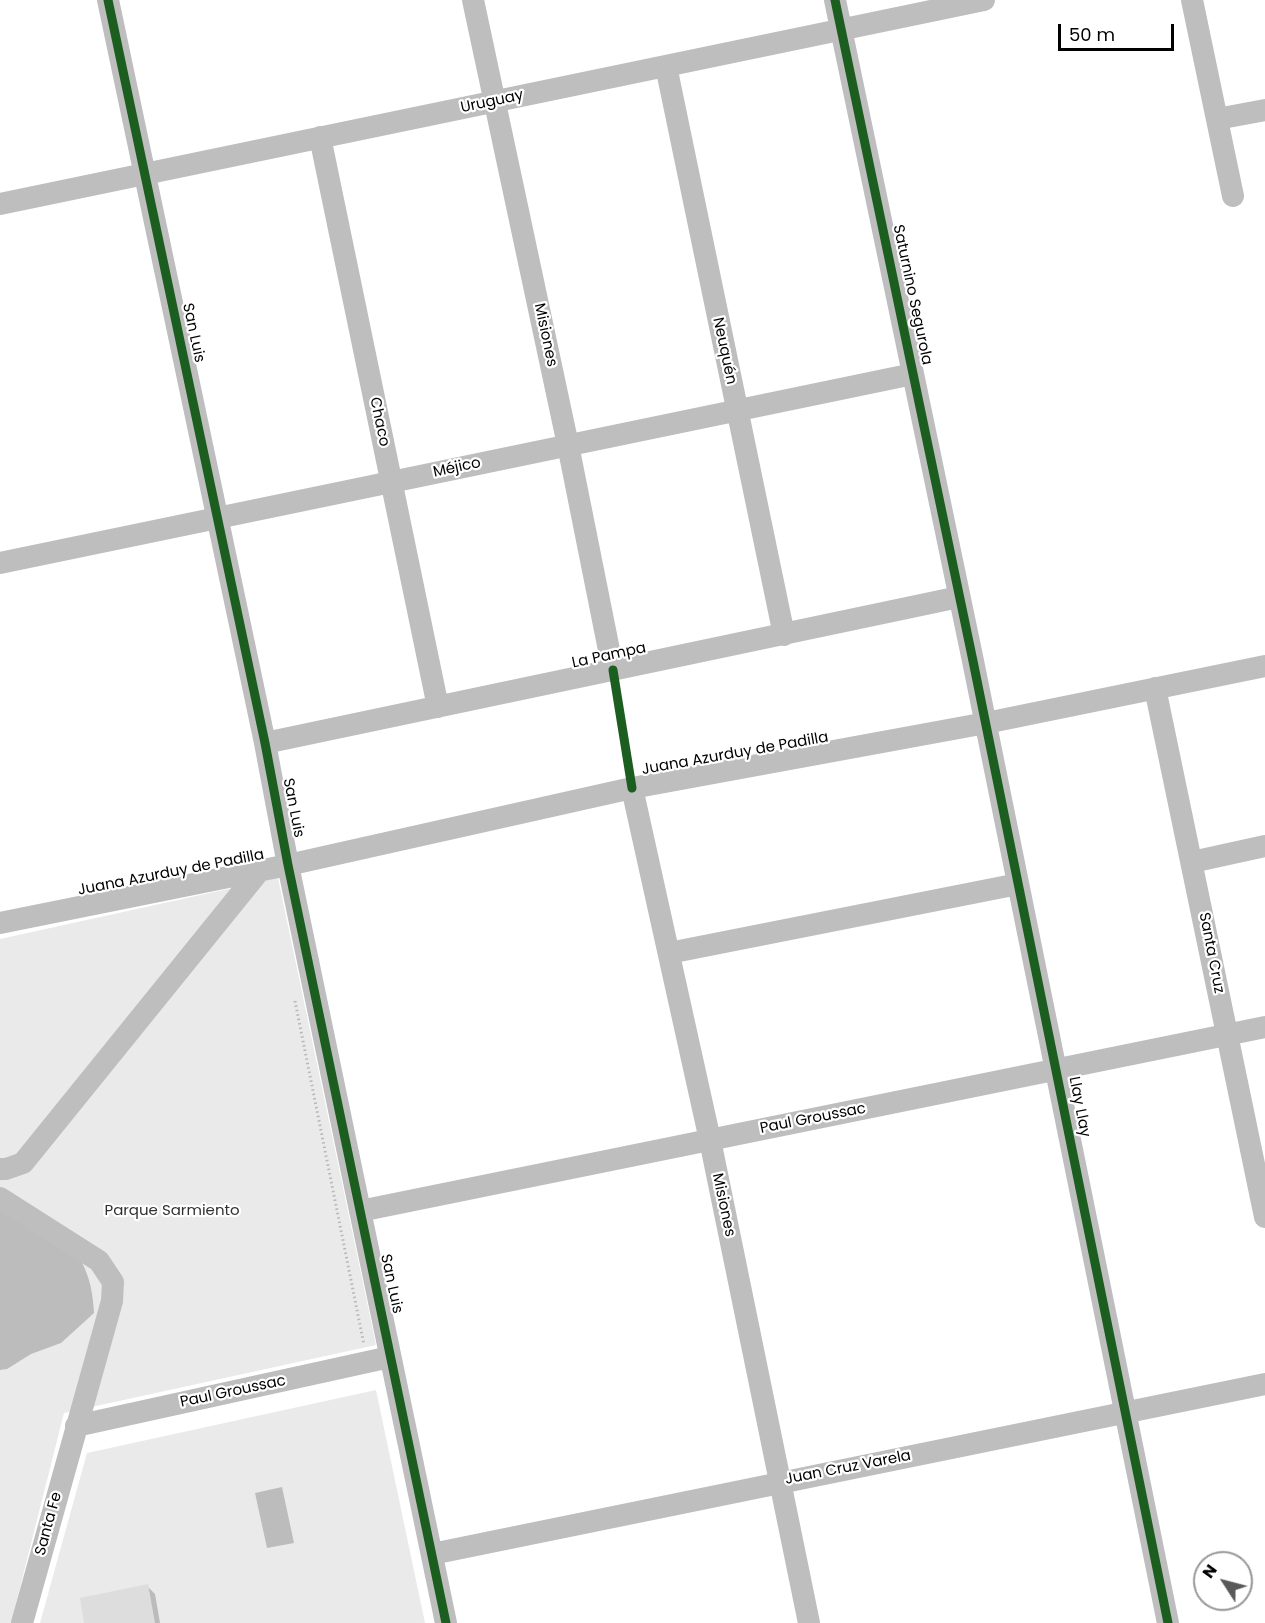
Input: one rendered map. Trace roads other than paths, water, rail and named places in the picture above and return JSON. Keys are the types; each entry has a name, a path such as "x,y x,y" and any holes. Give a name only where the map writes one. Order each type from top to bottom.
{"street":[{"name":"San Luis","path":"108,0 265,743 288,864 446,1623"},
{"name":"Misiones","path":"473,0 568,445 613,670"},
{"name":"Saturnino Segurola","path":"835,0 959,597"},
{"name":"Uruguay","path":"0,204 984,0"},
{"path":"1192,0 1233,196"},
{"name":"Neuquén","path":"666,66 784,635"},
{"path":"1217,119 1265,110"},
{"name":"Chaco","path":"320,137 438,707"},
{"name":"Méjico","path":"0,563 913,374"},
{"name":"La Pampa","path":"265,743 959,597"},
{"name":"Llay Llay","path":"959,597 1168,1623"},
{"name":"Juana Azurduy de Padilla","path":"0,923 260,870 632,788 986,723 1265,666"},
{"name":"Santa Cruz","path":"1155,688 1265,1217"},
{"name":"Misiones","path":"632,788 710,1140 809,1623"},
{"path":"1192,862 1265,846"},
{"path":"0,1169 23,1163 260,870"},
{"path":"669,953 1018,884"},
{"name":"Paul Groussac","path":"360,1211 1265,1027"},
{"name":"Santa Fe","path":"0,1198 99,1261 113,1282 112,1301 22,1623"},
{"name":"Paul Groussac","path":"76,1426 390,1358"},
{"name":"Juan Cruz Varela","path":"432,1554 1265,1384"}],"park label":[{"name":"Parque Sarmiento","path":"172,1211"}]}
